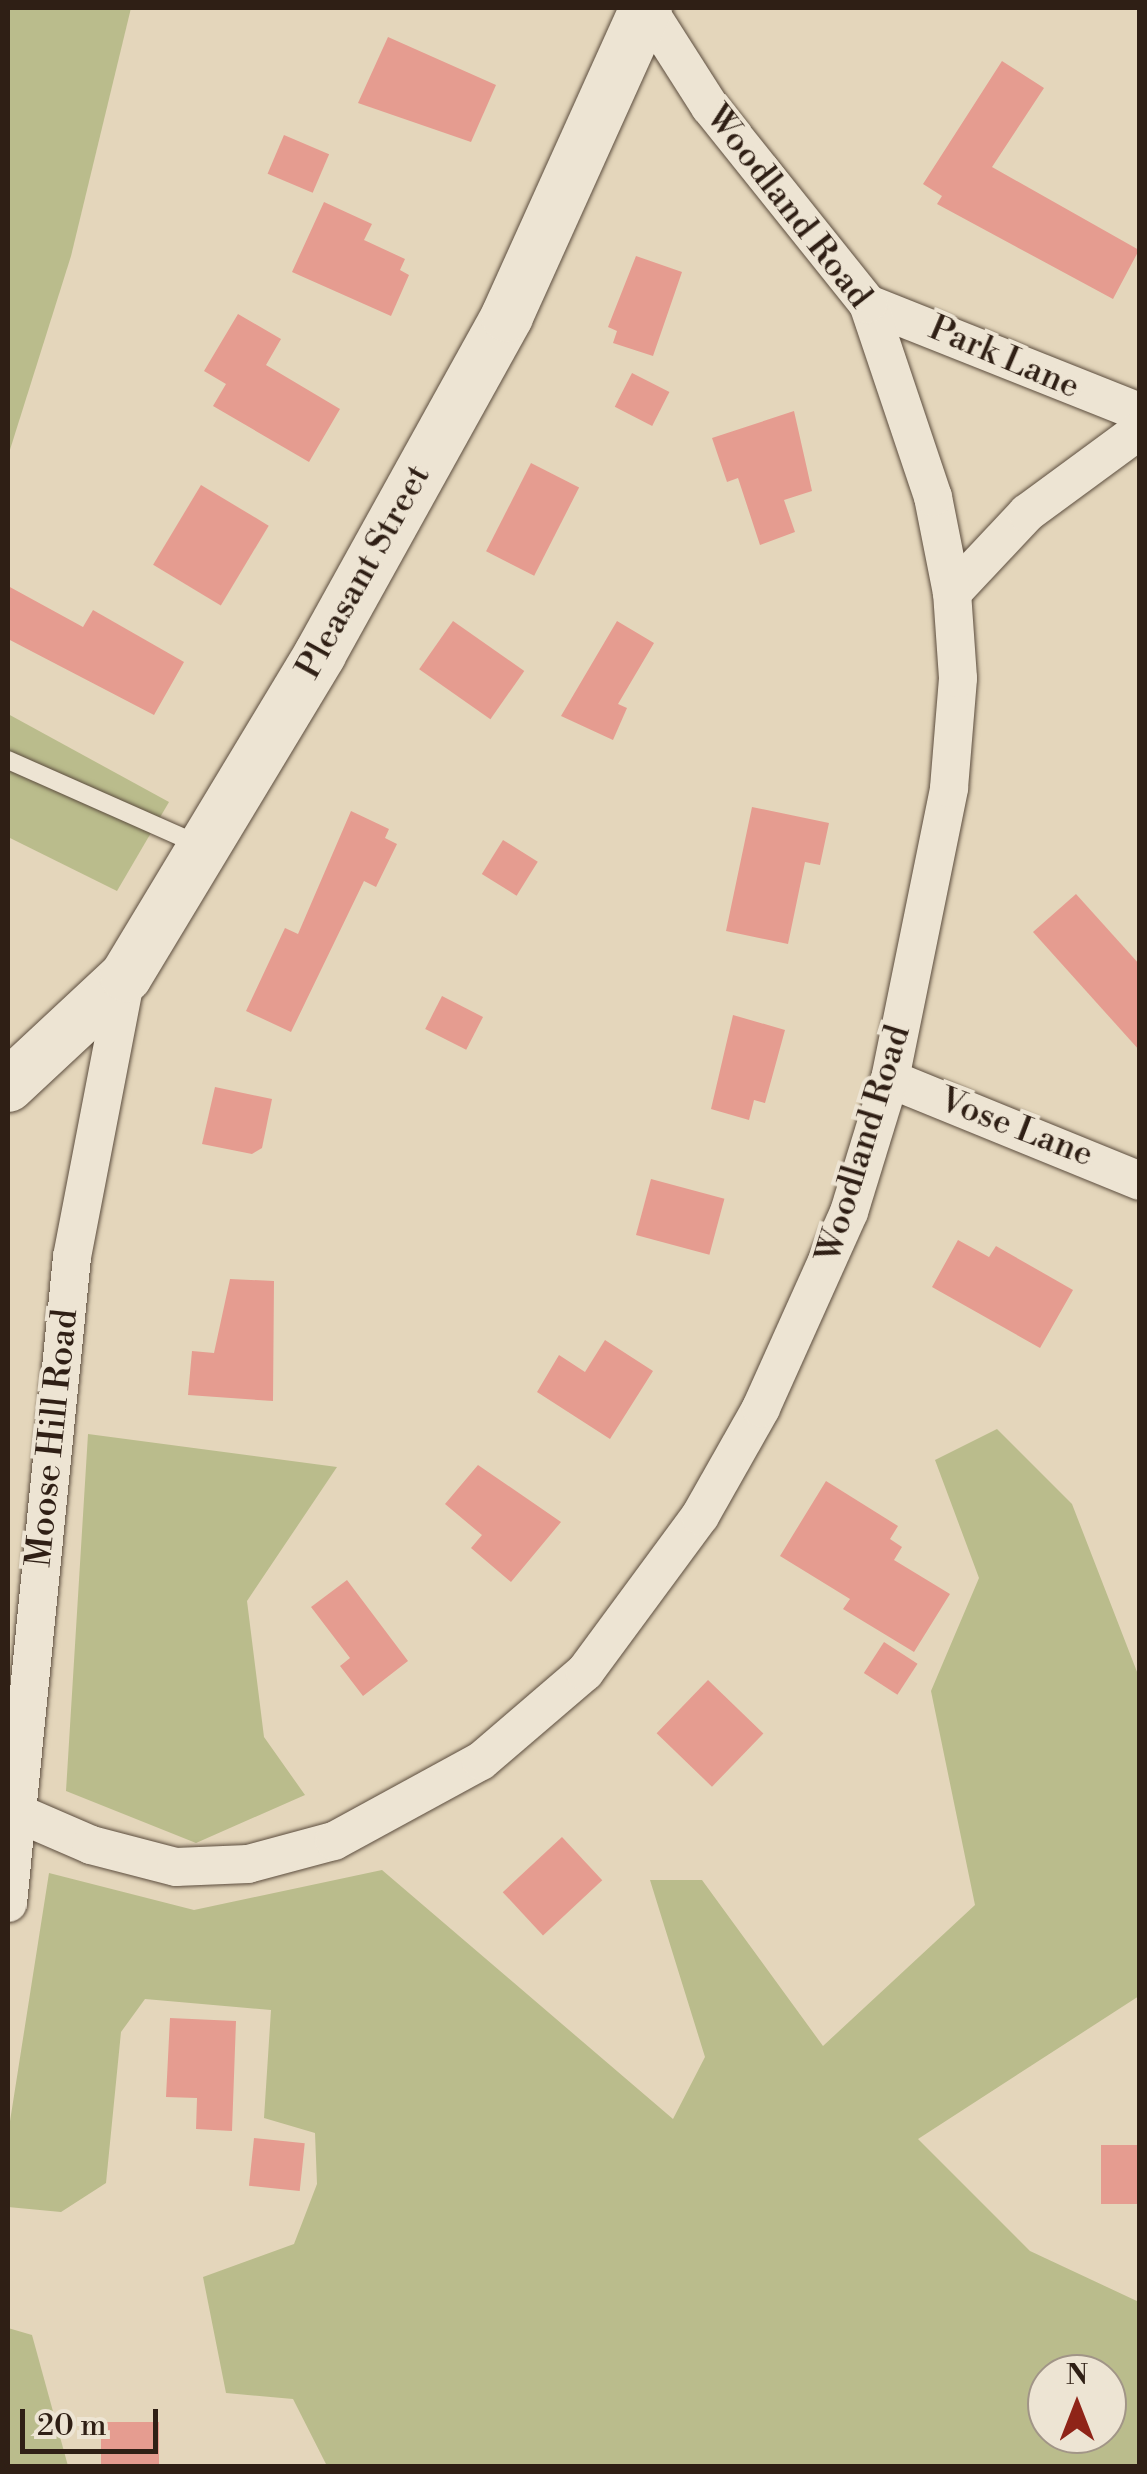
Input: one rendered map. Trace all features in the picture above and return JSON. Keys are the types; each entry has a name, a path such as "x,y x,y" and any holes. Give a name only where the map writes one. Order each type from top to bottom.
{"street":[{"name":"Woodland Road","path":"12,1812 176,1868 248,1864 334,1841 482,1761 586,1672 700,1516 827,1269 890,1079 949,788 958,678 952,593 928,479 868,304 710,108 647,8"},
{"name":"Pleasant Street","path":"8,1086 126,976 508,316 647,8"},
{"name":"Park Lane","path":"868,304 1140,412"},
{"path":"952,593 1027,513 1140,430"},
{"name":"Moose Hill Road","path":"8,1903 12,1812 72,1257 126,976"},
{"name":"Vose Lane","path":"890,1079 1140,1181"}],"lane":[{"path":"8,760 203,846"}],"green space":[{"path":"8,8 131,8 71,256 8,456"},
{"path":"8,714 169,802 117,891 8,837"},
{"path":"997,1429 1072,1504 1139,1677 1139,1996 918,2139 1030,2251 1139,2302 1139,2466 327,2466 293,2399 226,2393 203,2277 294,2244 317,2184 315,2133 264,2118 271,2010 145,1999 121,2032 106,2183 61,2212 8,2207 8,2134 49,1873 194,1910 382,1870 673,2119 705,2057 650,1880 702,1880 823,2046 975,1905 931,1691 979,1578 935,1460"},
{"path":"88,1434 337,1467 247,1601 264,1737 305,1795 196,1843 66,1791"},
{"path":"8,2328 32,2335 68,2466 8,2466"}],"building":[{"path":"388,37 496,85 471,142 358,103"},
{"path":"1002,61 1044,88 992,167 1139,250 1113,299 937,204 942,196 923,184"},
{"path":"284,135 329,154 313,193 268,174"},
{"path":"324,202 372,224 364,240 405,259 400,270 409,275 391,316 292,272"},
{"path":"636,256 682,272 653,356 613,343 617,331 608,327"},
{"path":"238,314 281,339 266,365 340,409 309,462 213,406 226,384 204,371"},
{"path":"632,373 669,392 652,426 615,407"},
{"path":"794,411 812,491 784,500 795,532 760,545 738,478 727,482 712,438"},
{"path":"531,463 579,488 534,576 486,551"},
{"path":"201,485 269,526 221,605 153,565"},
{"path":"8,586 83,627 93,610 184,662 154,715 8,639"},
{"path":"453,621 524,671 490,719 419,669"},
{"path":"617,621 654,643 618,704 627,708 613,740 561,716"},
{"path":"752,807 829,823 820,865 805,862 788,944 726,931"},
{"path":"351,811 389,829 385,838 397,844 376,887 364,881 291,1032 246,1011 285,928 298,934"},
{"path":"503,840 538,862 517,896 482,874"},
{"path":"1076,894 1140,965 1140,1051 1033,932"},
{"path":"442,996 483,1017 466,1050 425,1029"},
{"path":"733,1015 785,1030 765,1103 754,1100 749,1120 711,1109"},
{"path":"215,1087 272,1099 262,1148 252,1154 202,1144"},
{"path":"651,1179 724,1199 709,1255 636,1235"},
{"path":"958,1240 989,1257 996,1246 1073,1290 1040,1348 932,1287"},
{"path":"230,1279 274,1281 273,1401 188,1395 192,1351 214,1353"},
{"path":"605,1340 653,1371 610,1439 537,1392 559,1355 585,1372"},
{"path":"478,1465 561,1522 511,1582 471,1548 482,1535 445,1504"},
{"path":"826,1481 898,1526 890,1539 902,1547 894,1560 950,1594 914,1652 843,1609 850,1599 780,1556"},
{"path":"347,1580 408,1661 363,1696 340,1666 350,1658 311,1607"},
{"path":"884,1642 918,1664 897,1695 864,1673"},
{"path":"708,1680 763,1733 712,1787 657,1733"},
{"path":"562,1837 602,1880 543,1935 503,1892"},
{"path":"170,2018 236,2021 232,2131 196,2129 197,2098 166,2097"},
{"path":"254,2138 305,2143 300,2191 249,2186"},
{"path":"1101,2145 1140,2145 1140,2204 1101,2204"},
{"path":"101,2422 159,2422 159,2466 101,2466"}]}
